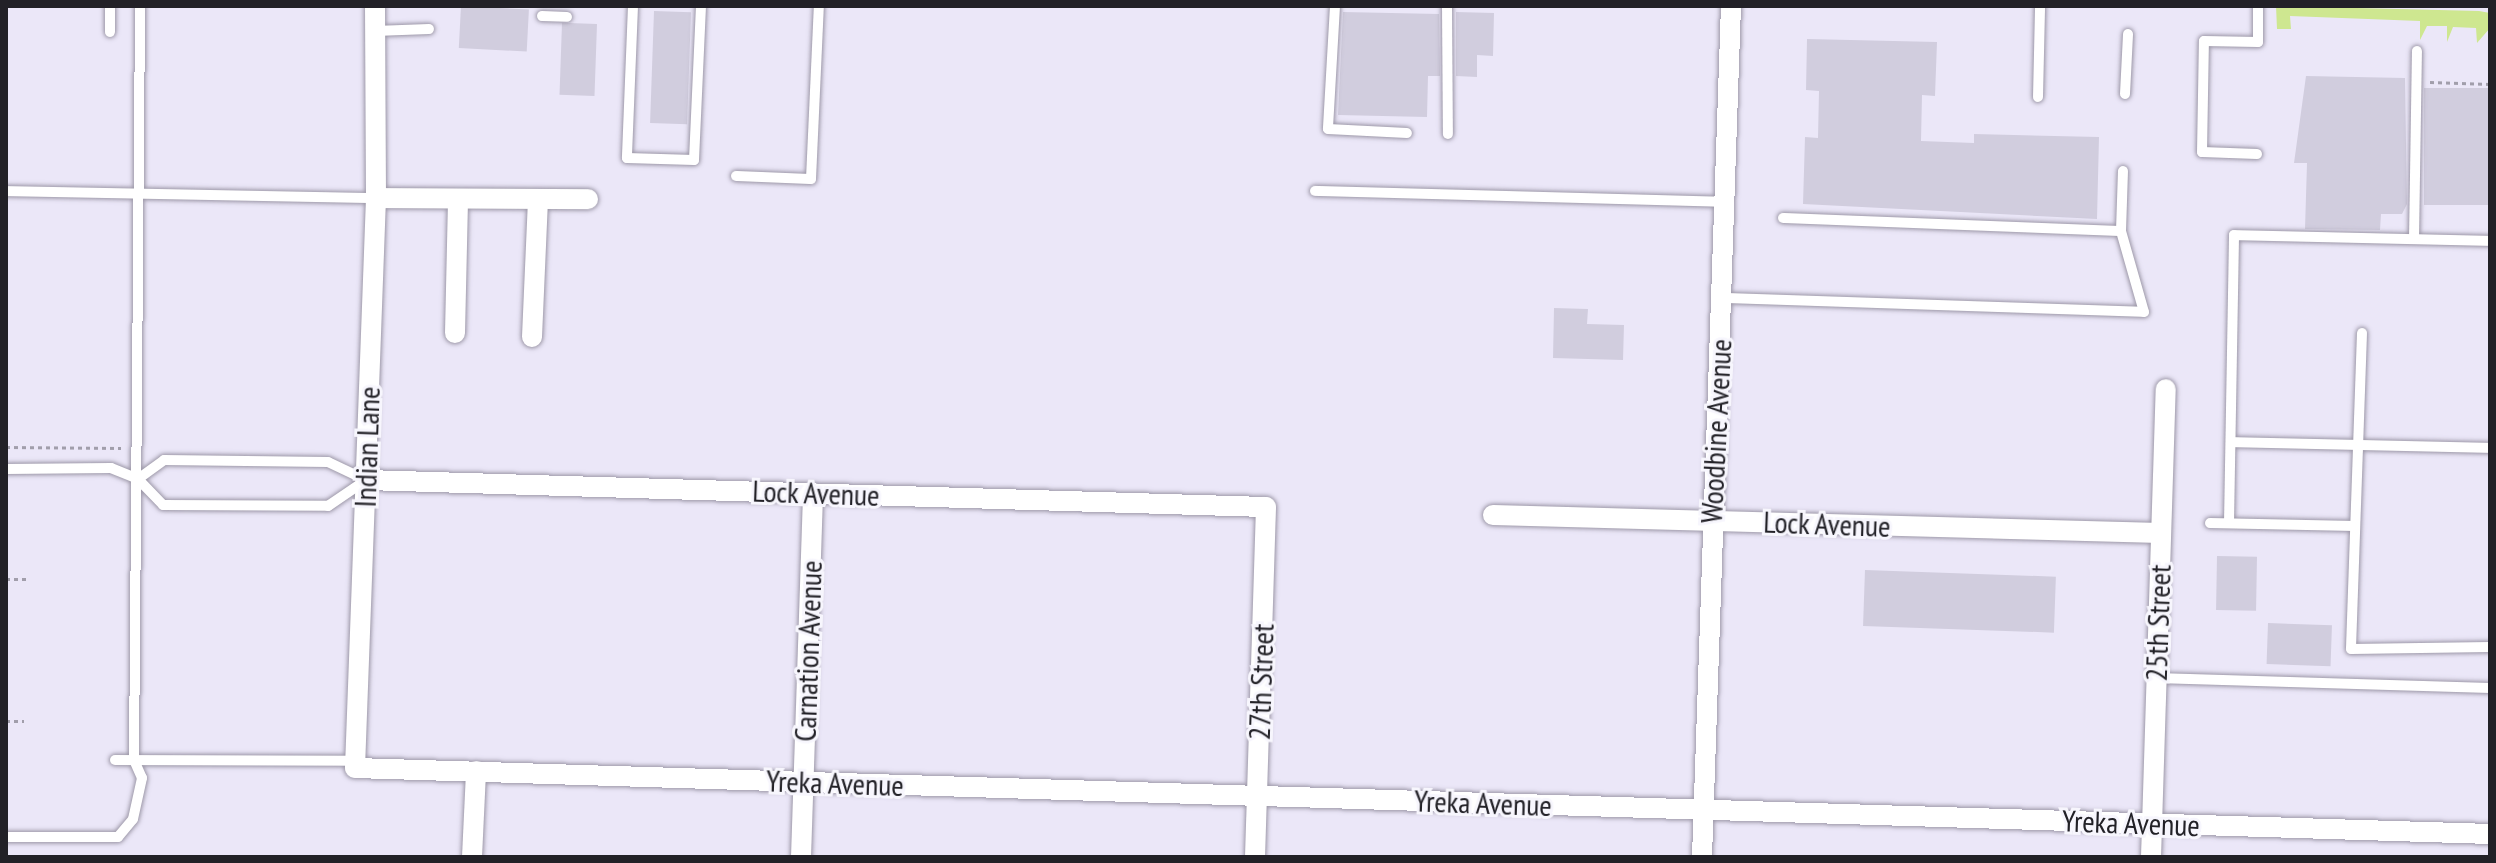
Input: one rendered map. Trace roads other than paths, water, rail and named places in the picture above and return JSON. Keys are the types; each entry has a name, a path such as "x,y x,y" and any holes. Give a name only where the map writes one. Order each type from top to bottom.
{"street":[{"name":"Indian Lane","path":"355,761 376,198 375,6"},
{"name":"Woodbine Avenue","path":"1702,857 1711,520 1724,298 1731,6"},
{"path":"376,198 588,199"},
{"path":"455,333 458,199"},
{"path":"532,337 538,199"},
{"name":"25th Street","path":"2151,857 2166,389"},
{"name":"Lock Avenue","path":"366,480 1266,507"},
{"name":"Carnation Avenue","path":"801,857 813,493"},
{"name":"27th Street","path":"1255,857 1266,507"},
{"name":"Lock Avenue","path":"1493,515 2161,533"},
{"path":"355,761 355,768 476,771 472,857"},
{"name":"Yreka Avenue","path":"476,771 2490,834"}],"lane":[{"path":"110,6 110,32"},
{"path":"6,837 118,837 136,805 142,778 134,760 140,6"},
{"path":"633,6 627,158 694,160 701,6"},
{"path":"736,176 811,179 819,6"},
{"path":"1335,6 1328,129 1407,133"},
{"path":"1447,6 1448,134"},
{"path":"2038,97 2040,6"},
{"path":"2257,154 2202,152 2204,41 2258,42 2258,6"},
{"path":"542,16 567,17"},
{"path":"375,31 429,29"},
{"path":"2125,94 2128,34"},
{"path":"2414,239 2417,51"},
{"path":"1724,298 2144,312 2121,231 2123,171"},
{"path":"6,191 376,198"},
{"path":"1315,191 1726,202"},
{"path":"1783,218 2121,231"},
{"path":"2229,523 2234,235 2490,241"},
{"path":"2362,333 2351,649 2490,647"},
{"path":"2231,442 2490,448"},
{"path":"138,479 164,460 328,462 366,480"},
{"path":"6,469 111,468 138,479 163,505 328,506 366,480"},
{"path":"2210,523 2355,526"},
{"path":"2156,678 2490,688"},
{"path":"115,760 355,761"}]}
